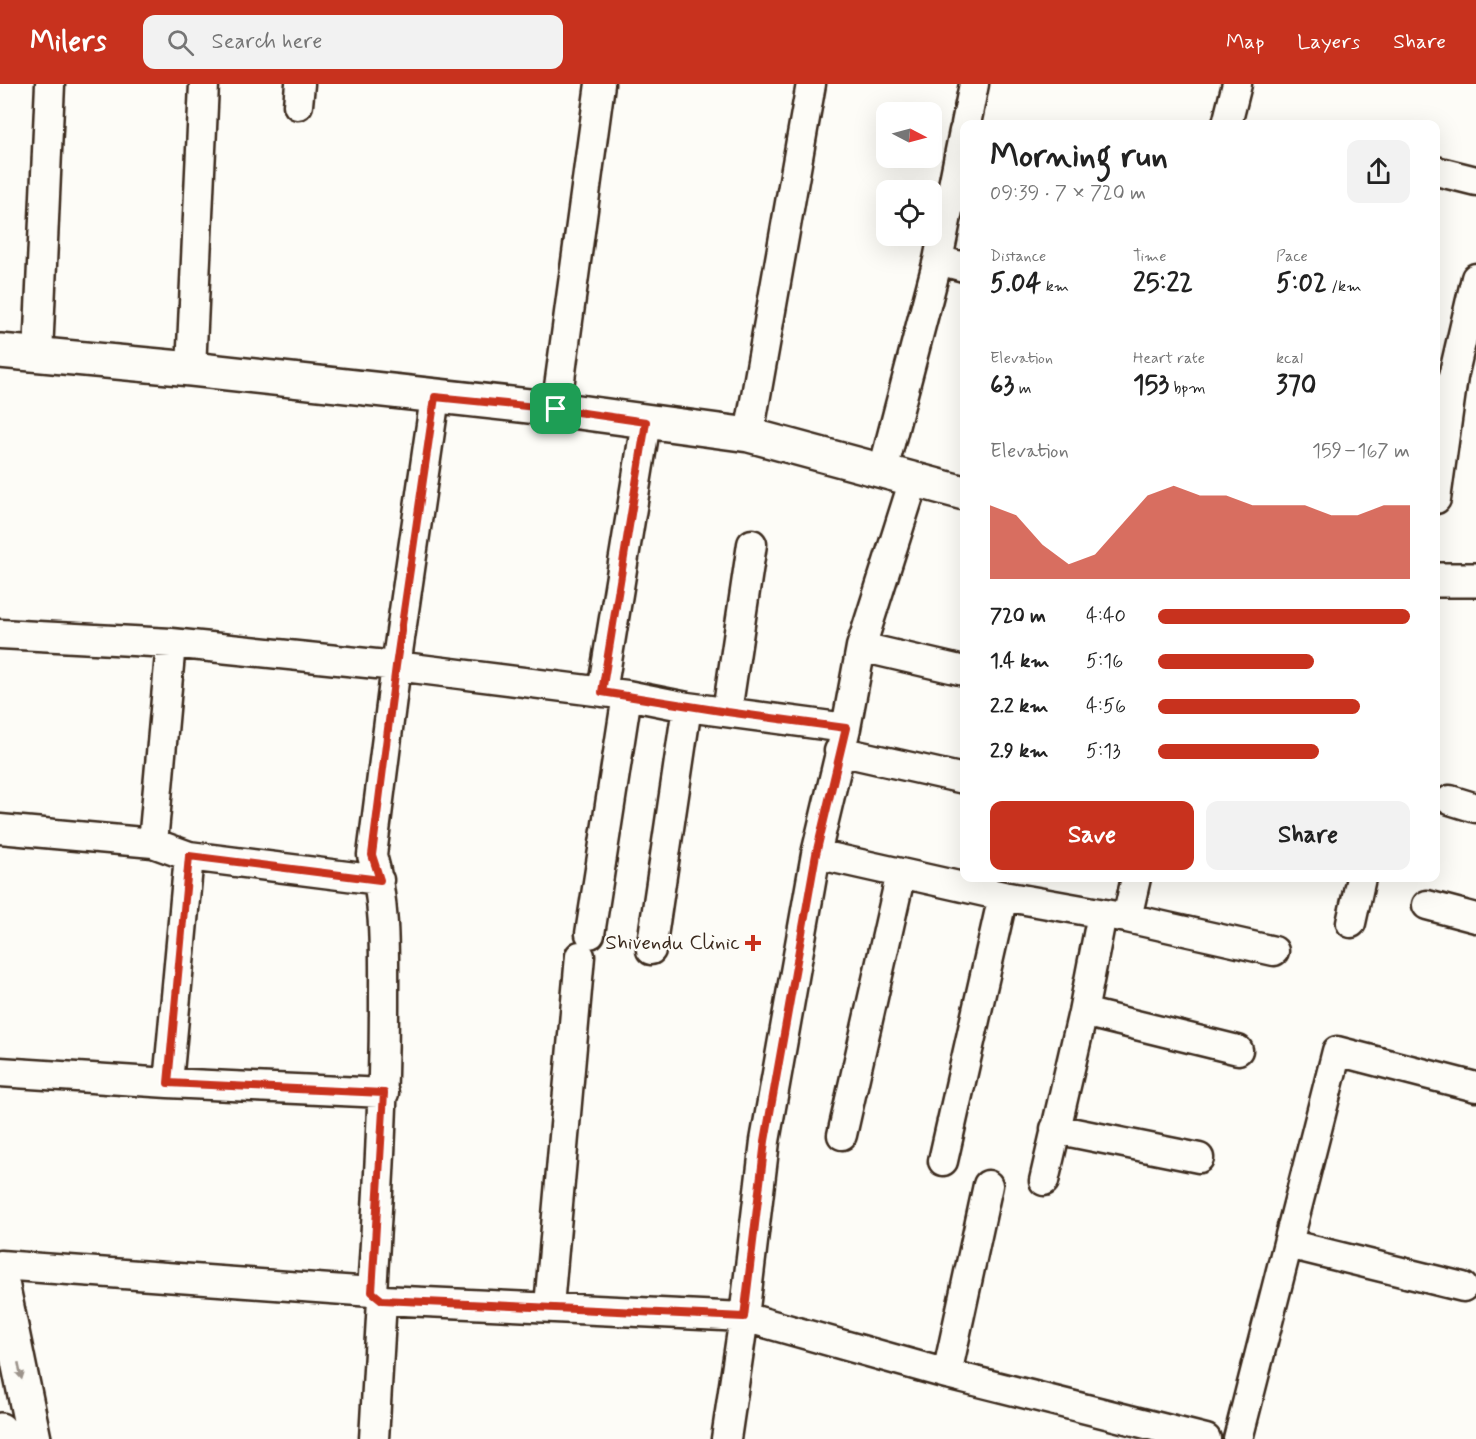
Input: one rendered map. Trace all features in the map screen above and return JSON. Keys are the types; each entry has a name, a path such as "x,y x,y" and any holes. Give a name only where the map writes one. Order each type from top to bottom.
{"main road":[{"path":"0,351 191,369 556,409 749,435 960,492"},
{"path":"1440,580 1476,580"},
{"path":"0,1273 34,1439"},
{"path":"0,1430 2,1439"}],"street":[{"path":"38,354 50,84"},
{"path":"191,369 204,84"},
{"path":"556,409 600,84"},
{"path":"749,435 811,84"},
{"path":"967,120 974,84"},
{"path":"1234,120 1237,84"},
{"path":"883,470 951,264 960,172"},
{"path":"1440,172 1476,181"},
{"path":"1440,437 1444,375 1476,278"},
{"path":"374,1439 384,1093 384,944 380,880 372,855 396,666 435,397"},
{"path":"549,1306 585,945 646,422"},
{"path":"726,1439 744,1317 765,1141 816,854 861,647 914,480"},
{"path":"727,712 752,544"},
{"path":"0,634 171,643 396,666 614,693 727,712 842,740 960,778"},
{"path":"153,843 171,643"},
{"path":"861,647 960,670"},
{"path":"651,950 687,706"},
{"path":"0,829 153,843 189,856 380,880"},
{"path":"816,854 1002,896 1114,916 1274,951"},
{"path":"168,1083 189,856"},
{"path":"842,1136 901,873"},
{"path":"1044,1181 1083,1012 1114,916 1134,882"},
{"path":"1351,923 1361,882"},
{"path":"943,1161 1002,896"},
{"path":"1427,905 1476,918"},
{"path":"1083,1012 1238,1050"},
{"path":"1238,1439 1337,1051 1476,1087"},
{"path":"0,1072 168,1083 384,1093"},
{"path":"1055,1129 1199,1158"},
{"path":"947,1374 988,1185"},
{"path":"1288,1244 1463,1287"},
{"path":"0,1265 377,1296 744,1317 947,1374 1206,1439"}],"place":[{"name":"Shivendu Clinic","path":"753,943"}],"route":[{"path":"435,397 556,409 646,422 602,692 846,728 816,854 765,1141 744,1317 549,1306 382,1300 372,1292 384,1093 168,1083 189,856 380,880 372,855 396,666 435,397"}]}
